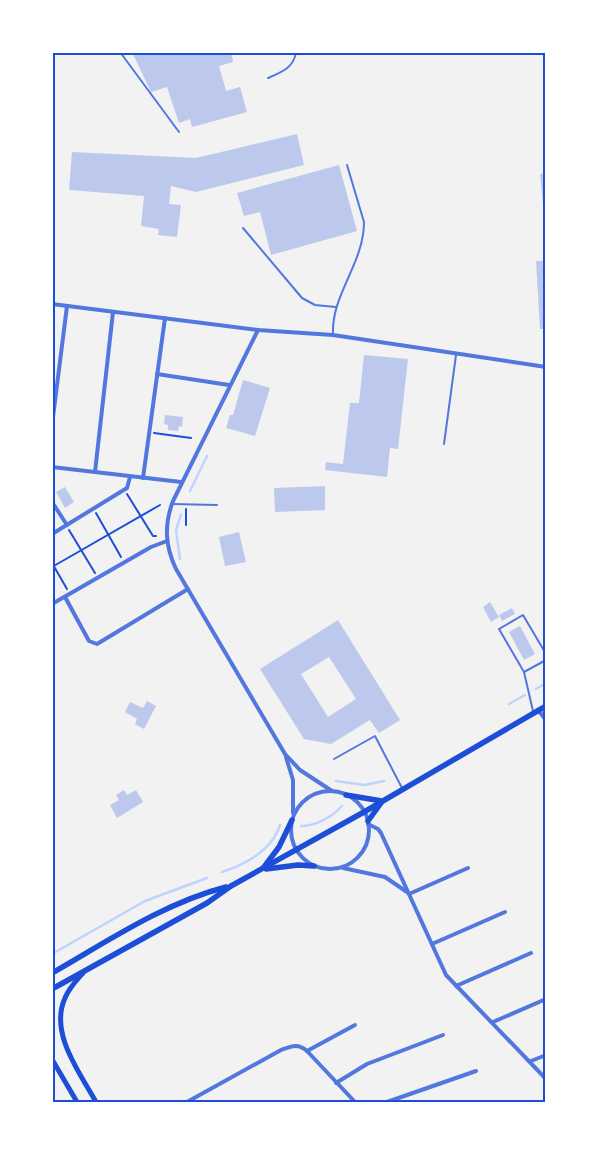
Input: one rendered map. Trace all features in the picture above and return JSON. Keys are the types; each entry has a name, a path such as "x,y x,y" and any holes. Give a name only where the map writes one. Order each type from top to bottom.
{"main road":[{"path":"52,989 207,903 230,886 364,812 402,788 546,706"},
{"path":"346,795 382,801"},
{"path":"368,823 382,801"},
{"path":"261,870 279,848 292,820"},
{"path":"261,870 295,865 314,866"},
{"path":"52,973 176,904 201,893 230,886"},
{"path":"85,970 64,1000 61,1023 66,1045 96,1102"},
{"path":"53,1062 77,1102"}],"street":[{"path":"52,304 258,330 333,335 546,367"},
{"path":"52,426 67,306"},
{"path":"95,472 113,312"},
{"path":"143,478 165,318"},
{"path":"258,330 181,482 167,521 167,541 174,564 285,754 304,773 332,792"},
{"path":"157,374 229,385"},
{"path":"52,467 181,482"},
{"path":"52,534 125,490 130,476"},
{"path":"52,502 67,526"},
{"path":"52,604 124,562 157,544 167,541"},
{"path":"67,595 89,641 97,644 188,589"},
{"path":"536,712 546,720"},
{"path":"285,754 294,786 292,841 304,860 323,869 341,868 385,877 409,894"},
{"path":"292,820 307,799 323,792 346,795 353,799 364,812 368,823 369,835 362,851 351,863 341,868"},
{"path":"368,823 381,833 446,975 546,1078"},
{"path":"409,894 468,868"},
{"path":"432,944 505,912"},
{"path":"456,986 531,953"},
{"path":"493,1022 546,999"},
{"path":"307,1051 355,1024"},
{"path":"336,1083 368,1064 443,1035"},
{"path":"187,1102 293,1045 301,1046 307,1051 355,1102"},
{"path":"531,1061 546,1055"},
{"path":"387,1102 476,1071"}],"lane":[{"path":"120,52 179,132"},
{"path":"268,78 289,67 296,59 296,52"},
{"path":"333,335 332,319 359,258 364,231 364,222 347,165"},
{"path":"242,228 302,298 316,305 336,307"},
{"path":"444,444 456,353"},
{"path":"172,504 216,505"},
{"path":"536,712 524,672 499,629 524,615 546,654"},
{"path":"524,672 546,660"},
{"path":"334,759 375,736 402,788"}],"path":[{"path":"149,432 192,438"},
{"path":"125,490 153,536 156,536"},
{"path":"67,595 53,565 160,504"},
{"path":"186,504 186,525"},
{"path":"94,509 124,562"},
{"path":"67,526 98,578"}],"building":[{"path":"132,52 231,52 233,62 219,66 226,91 240,87 247,112 192,127 190,119 179,123 167,87 151,92"},
{"path":"297,134 304,165 196,192 171,186 169,204 181,205 177,237 158,235 159,229 141,226 144,196 69,190 72,152 196,158"},
{"path":"339,165 357,231 271,255 260,212 244,216 237,193"},
{"path":"546,173 546,215 544,215 540,174"},
{"path":"536,261 546,261 546,329 540,329"},
{"path":"364,355 408,359 398,449 390,448 387,477 325,470 326,462 343,464 350,403 359,403"},
{"path":"243,380 270,388 255,436 226,428 230,415 233,415"},
{"path":"165,415 183,417 182,427 179,426 178,431 168,430 168,425 164,424"},
{"path":"325,486 325,510 275,512 274,488"},
{"path":"65,487 74,502 65,508 56,492"},
{"path":"239,532 246,562 225,566 219,537"},
{"path":"490,602 499,617 491,622 483,607"},
{"path":"512,608 515,614 502,621 499,615"},
{"path":"338,620 400,720 379,733 370,720 331,744 304,739 260,669","holes":["329,657 356,699 328,717 301,674"]},
{"path":"520,626 535,654 524,660 509,632"},
{"path":"147,701 156,706 144,729 135,724 137,719 125,712 130,702 143,708"},
{"path":"124,790 127,795 136,790 143,802 117,818 110,805 119,800 116,795"}],"waterway":[{"path":"190,491 207,456"},
{"path":"180,559 176,530 181,515"},
{"path":"536,689 546,683"},
{"path":"509,704 525,695"},
{"path":"336,781 365,785 384,781"},
{"path":"301,826 307,826 323,820 342,806"},
{"path":"222,872 240,865 257,855 271,842 280,825"},
{"path":"52,954 145,901 207,878"}]}
